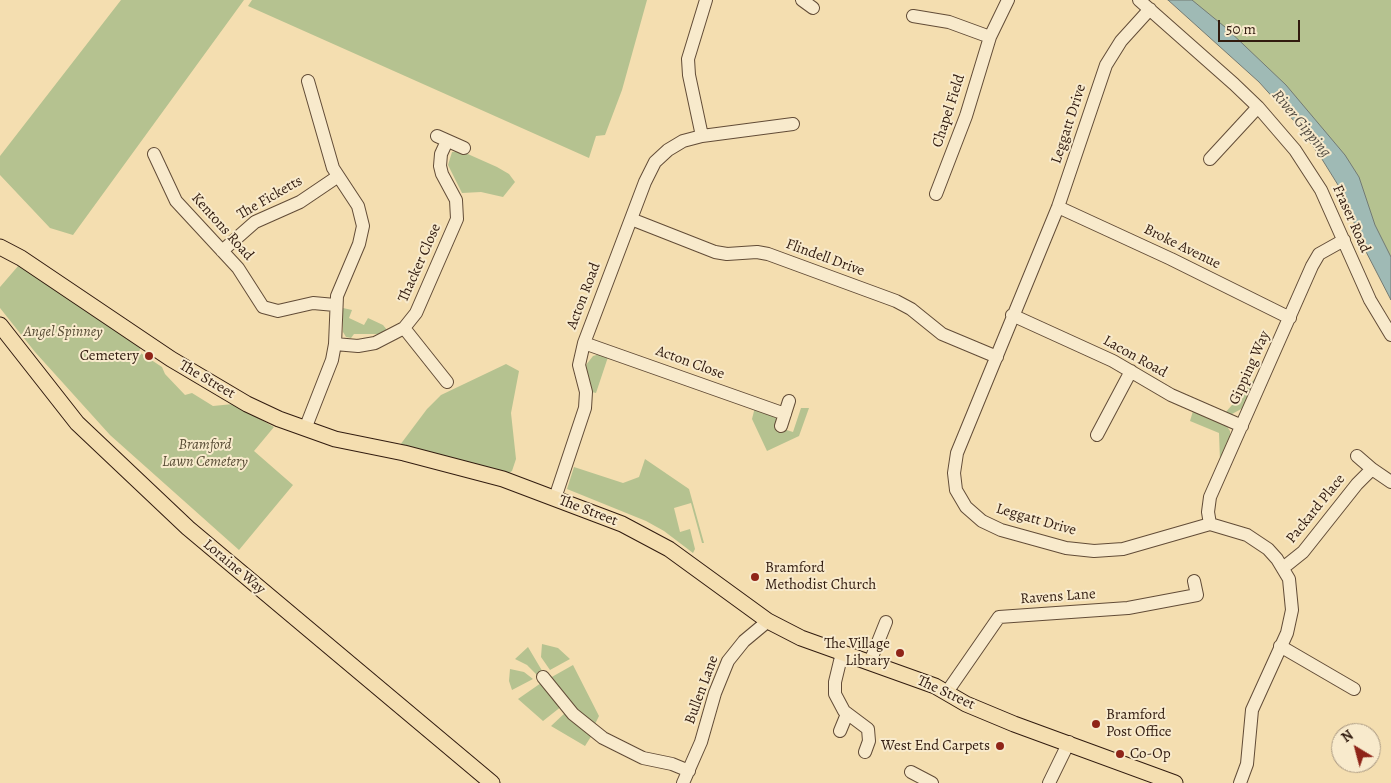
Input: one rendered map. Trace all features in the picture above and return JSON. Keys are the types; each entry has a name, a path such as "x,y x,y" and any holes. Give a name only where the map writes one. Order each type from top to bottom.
{"main road":[{"name":"The Street","path":"0,247 21,258 171,359 248,404 335,439 404,453 476,471 554,498 645,535 669,549 768,621 801,638 947,692 966,704 1014,724 1069,742 1175,783"},
{"name":"Loraine Way","path":"0,326 76,424 181,521 492,783"}],"street":[{"path":"702,136 689,76 688,59 706,0"},
{"path":"802,0 813,8"},
{"name":"Chapel Field","path":"936,194 966,116 990,37 1008,0"},
{"name":"Fraser Road","path":"1140,0 1258,107 1295,150 1312,175 1344,240 1370,300 1391,335"},
{"name":"Leggatt Drive","path":"1150,9 1121,42 1106,65 1058,207 957,452 954,473 956,490 966,507 982,521 1001,530 1066,548 1094,551 1123,549 1210,524 1233,529 1258,541 1272,554 1289,579 1292,610 1287,633 1252,710 1247,764 1240,783"},
{"path":"913,16 949,22 990,37"},
{"path":"305,428 328,374 336,344 335,304 339,288 359,244 363,226 358,206 337,177 327,152 308,81"},
{"path":"1210,159 1258,107"},
{"name":"Acton Road","path":"554,498 585,408 586,392 579,365 584,343 645,182 656,162 675,145 702,136 792,124"},
{"name":"Thacker Close","path":"336,344 358,346 375,343 404,328 416,313 457,219 456,200 440,166 442,138 464,148"},
{"name":"Kentons Road","path":"154,154 176,201 238,268 257,301 266,309 278,311 313,303 335,304"},
{"name":"The Ficketts","path":"222,251 256,222 300,202 337,177"},
{"name":"Broke Avenue","path":"1058,207 1171,259 1290,318"},
{"name":"Flindell Drive","path":"631,219 715,252 727,254 756,252 768,254 896,301 911,309 942,334 997,357"},
{"name":"Gipping Way","path":"1210,524 1208,512 1210,497 1319,254 1344,240"},
{"name":"Lacon Road","path":"1012,316 1131,371 1171,395 1242,426"},
{"path":"404,328 447,382"},
{"name":"Acton Close","path":"584,343 783,420 790,401"},
{"path":"1096,436 1131,371"},
{"path":"1357,456 1391,482"},
{"name":"Packard Place","path":"1283,568 1303,552 1357,484 1372,469"},
{"name":"Ravens Lane","path":"947,692 999,617 1128,608 1197,595 1194,581"},
{"name":"Bullen Lane","path":"686,777 728,661 744,641 768,621"},
{"path":"870,662 886,622"},
{"path":"1280,646 1354,689"},
{"path":"842,653 834,688 836,698 847,714 868,729 870,741 865,752"},
{"path":"543,678 573,714 599,735 643,758 672,764 686,777"},
{"path":"840,730 847,714"},
{"path":"1049,783 1069,742"},
{"path":"912,772 932,783"}],"green space":[{"path":"121,0 244,0 73,235 50,228 0,175 0,156"},
{"path":"252,0 647,0 622,90 605,135 596,136 589,158 248,6"},
{"path":"1172,0 1391,0 1391,270 1341,168 1234,48"},
{"path":"461,151 509,174 515,182 503,197 481,192 462,193 448,165 452,152"},
{"name":"Bramford Lawn Cemetery","path":"19,265 141,346 139,352 162,367 165,374 185,395 192,393 213,406 233,404 274,427 254,451 293,485 239,550 110,435 35,352 0,308 0,287"},
{"path":"343,308 352,310 349,318 364,325 368,318 383,325 387,330 379,334 354,334 351,338 346,337 343,332"},
{"path":"600,354 608,357 596,393 592,392 586,365 593,356"},
{"path":"506,364 519,371 511,413 516,459 512,471 507,474 400,445 427,409 441,395"},
{"path":"1258,375 1243,408 1232,414 1225,413"},
{"path":"755,407 776,417 777,427 793,432 801,408 809,408 799,436 767,451 752,419"},
{"path":"1193,411 1226,425 1230,431 1230,439 1220,461 1219,433 1190,421"},
{"path":"645,459 689,489 704,543 702,543 691,503 674,508 680,532 690,529 695,549 693,553 664,531 646,521 567,489 574,467 623,483 639,477"},
{"path":"542,644 558,648 570,659 550,670 541,657"},
{"path":"528,647 544,674 538,676 527,665 515,659"},
{"path":"573,665 599,716 593,728 550,678"},
{"path":"510,669 524,672 533,679 512,690 509,681"},
{"path":"541,683 562,706 543,721 518,699"},
{"path":"566,712 592,735 585,746 551,726"}],"water":[{"name":"River Gipping","path":"1168,0 1192,0 1225,27 1286,85 1345,155 1359,177 1375,225 1391,257 1391,300 1362,244 1343,193 1320,156 1295,122 1259,82"}],"place":[{"name":"Cemetery","path":"149,356"},
{"name":"Bramford Methodist Church","path":"755,577"},
{"name":"The Village Library","path":"900,653"},
{"name":"Bramford Post Office","path":"1096,724"},
{"name":"West End Carpets","path":"1000,746"},
{"name":"Co-Op","path":"1120,754"}],"park label":[{"name":"Angel Spinney","path":"63,332"}]}
